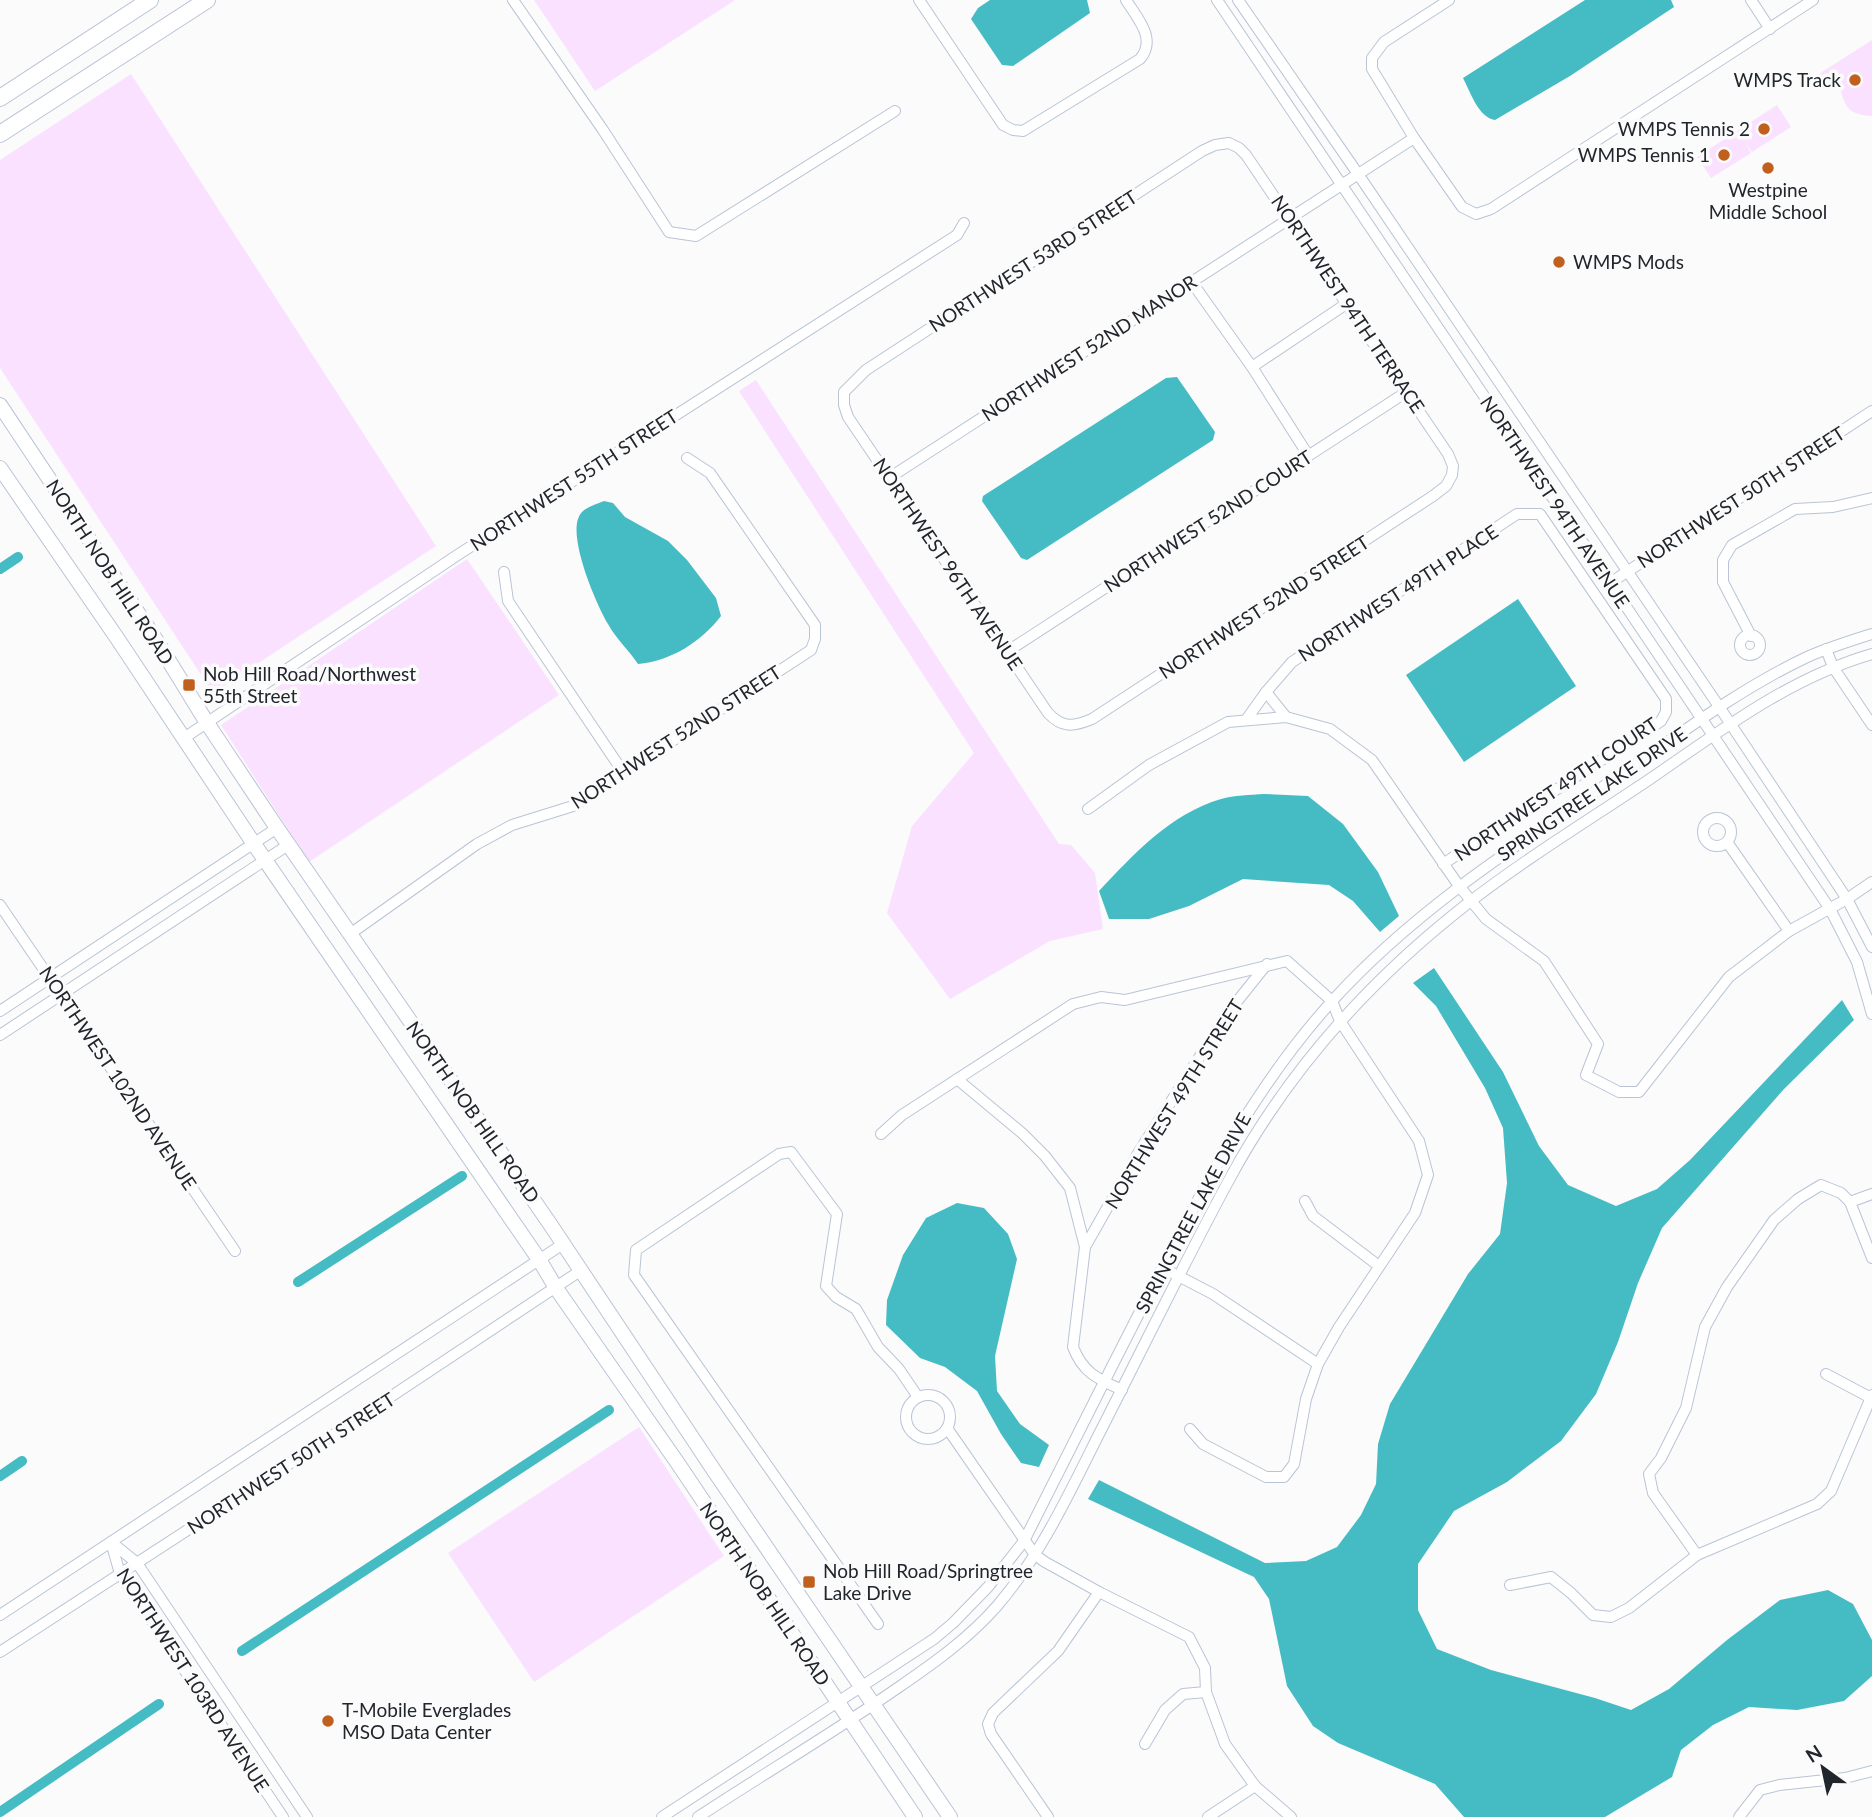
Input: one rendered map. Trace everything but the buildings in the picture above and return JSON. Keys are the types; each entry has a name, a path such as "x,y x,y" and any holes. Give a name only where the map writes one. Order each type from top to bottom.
{"highway":[{"path":"0,98 150,0"},
{"path":"0,134 207,0"}],"main road":[{"name":"NORTH NOB HILL ROAD","path":"0,405 288,845 564,1244 950,1817"},
{"name":"NORTH NOB HILL ROAD","path":"0,468 679,1465 915,1817"}],"street":[{"path":"513,0 669,232 696,236 895,111"},
{"path":"919,0 1003,125 1023,131 1140,59 1146,52 1147,34 1126,0"},
{"name":"NORTHWEST 94TH AVENUE","path":"1217,0 1830,909 1857,962 1872,1014"},
{"name":"NORTHWEST 94TH AVENUE","path":"1238,0 1720,708 1847,899 1872,947"},
{"path":"1449,0 1384,42 1372,58 1372,69 1414,138 1462,207 1476,214 1491,209 1813,0"},
{"path":"1751,0 1770,29"},
{"name":"NORTHWEST 52ND MANOR","path":"890,478 1414,138"},
{"name":"NORTHWEST 94TH TERRACE","path":"1228,143 1246,155 1408,391 1448,454 1453,466 1452,475"},
{"name":"NORTHWEST 53RD STREET","path":"844,392 866,370 1202,151 1228,143"},
{"name":"NORTHWEST 55TH STREET","path":"184,738 459,554 957,235 964,223"},
{"path":"1191,281 1252,367 1308,455"},
{"path":"1252,367 1346,304"},
{"name":"NORTHWEST 52ND COURT","path":"1008,651 1408,391"},
{"name":"NORTHWEST 96TH AVENUE","path":"844,392 848,418 1048,713 1068,727"},
{"name":"NORTHWEST 50TH STREET","path":"1610,583 1872,411"},
{"name":"NORTHWEST 52ND STREET","path":"350,933 477,844 512,825 573,806 811,650 815,639 815,625 710,473 687,458"},
{"name":"NORTHWEST 52ND STREET","path":"1068,727 1092,719 1433,496 1446,486 1452,475"},
{"path":"1751,636 1723,582 1723,560 1732,545 1795,509 1833,508 1872,498"},
{"name":"NORTHWEST 49TH PLACE","path":"1245,720 1292,662 1517,514 1540,514 1666,699 1666,712"},
{"path":"505,572 508,601 623,772"},
{"name":"SPRINGTREE LAKE DRIVE","path":"662,1817 900,1663 953,1623 988,1587 1024,1541 1235,1131 1290,1052 1332,1001 1392,942 1459,886 1720,708 1764,680 1826,649 1872,634"},
{"path":"1826,649 1833,667 1872,725"},
{"name":"SPRINGTREE LAKE DRIVE","path":"698,1817 849,1721 926,1668 971,1633 996,1608 1035,1555 1066,1500 1229,1180 1256,1134 1296,1076 1340,1021 1407,954 1470,901 1730,724 1791,686 1833,667 1872,654"},
{"path":"1266,692 1286,717"},
{"name":"NORTHWEST 49TH COURT","path":"1443,864 1661,721 1666,712"},
{"path":"1088,810 1149,765 1228,722 1286,717 1330,729 1372,760 1443,864 1486,919 1545,961 1598,1044 1586,1075 1619,1092 1639,1092 1729,977 1789,931 1872,882"},
{"path":"0,1010 277,828"},
{"path":"1727,842 1789,931"},
{"path":"0,1035 288,845"},
{"name":"NORTHWEST 102ND AVENUE","path":"0,905 235,1251"},
{"path":"881,1134 902,1115 1073,1004 1101,997 1125,1000 1287,961 1332,1001 1340,1021 1419,1141 1428,1175 1415,1213 1318,1364 1306,1399 1294,1464 1284,1476 1266,1477 1203,1444 1189,1429"},
{"name":"NORTHWEST 49TH STREET","path":"1084,1247 1140,1150 1227,1014 1267,964"},
{"path":"957,1079 1022,1133 1045,1156 1070,1188 1084,1247 1073,1347 1079,1362 1090,1374 1122,1390"},
{"path":"878,1624 634,1275 636,1250 779,1154 791,1152 837,1214 827,1286 836,1297 856,1309 878,1347 918,1397"},
{"path":"1697,1555 1653,1493 1649,1474 1661,1458 1686,1408 1705,1327 1727,1287 1774,1220 1821,1185 1841,1193 1850,1202 1872,1258"},
{"path":"1850,1202 1872,1194"},
{"path":"1305,1201 1313,1216 1379,1266"},
{"name":"NORTHWEST 50TH STREET","path":"0,1615 564,1244"},
{"path":"1163,1268 1213,1294 1318,1364"},
{"name":"NORTHWEST 50TH STREET","path":"0,1652 580,1271"},
{"path":"1510,1585 1551,1577 1593,1615 1611,1617 1629,1608 1697,1555 1817,1504 1831,1491 1871,1397 1826,1374"},
{"path":"935,1395 947,1404 951,1418 947,1428 932,1439 917,1436 907,1425 906,1411 909,1404 918,1397 935,1395"},
{"path":"947,1428 1035,1555 1100,1592 1189,1637 1205,1668 1206,1692 1225,1744 1255,1786 1291,1817"},
{"name":"NORTHWEST 103RD AVENUE","path":"111,1542 137,1563 307,1817"},
{"name":"NORTHWEST 103RD AVENUE","path":"111,1542 120,1574 283,1817"},
{"path":"1048,1817 991,1734 988,1724 993,1713 1058,1651 1100,1592"},
{"path":"1145,1744 1165,1710 1183,1694 1206,1692"},
{"path":"1739,1817 1759,1790 1779,1785 1845,1778 1872,1771"},
{"path":"720,1779 730,1796"},
{"path":"1208,1817 1255,1786"}],"shaded area":[{"path":"534,0 735,0 595,91"},
{"name":"WMPS Track","path":"1872,40 1872,116 1861,115 1849,109 1836,77 1814,91 1808,81"},
{"path":"131,74 436,546 213,693 0,368 0,160"},
{"path":"1777,105 1791,127 1752,152 1745,143 1751,153 1711,178 1697,157"},
{"path":"756,380 1059,844 1071,845 1095,873 1103,929 1050,941 950,999 887,913 912,826 974,753 739,391"},
{"path":"467,559 559,695 309,862 221,725"},
{"path":"639,1427 724,1556 534,1682 448,1553"}],"water":[{"path":"990,0 1087,0 1090,13 1013,66 1002,65 971,19 978,8"},
{"path":"1585,0 1671,0 1674,7 1570,76 1495,120 1484,114 1463,78"},
{"path":"1177,377 1215,432 1213,440 1027,560 1021,558 982,501 983,496 1166,378"},
{"path":"604,501 613,503 625,517 668,541 687,560 716,598 721,616 695,642 662,659 638,664 603,615 586,573 576,529 578,519 588,507"},
{"path":"1518,599 1576,686 1464,762 1406,675"},
{"path":"1264,794 1308,796 1343,824 1378,872 1399,916 1380,932 1353,901 1329,885 1243,879 1189,906 1149,919 1109,919 1099,891 1154,837 1185,814 1203,806 1231,797"},
{"path":"1434,968 1503,1072 1539,1146 1568,1185 1616,1206 1657,1189 1690,1160 1842,1000 1854,1020 1784,1089 1662,1228 1596,1394 1561,1441 1507,1482 1454,1511 1418,1564 1418,1610 1437,1649 1491,1670 1631,1710 1669,1689 1780,1600 1828,1590 1853,1604 1872,1640 1872,1676 1844,1701 1797,1710 1749,1707 1713,1725 1681,1750 1672,1777 1605,1817 1464,1817 1435,1784 1338,1743 1313,1726 1287,1686 1269,1599 1254,1577 1088,1499 1099,1480 1265,1563 1306,1561 1337,1547 1361,1515 1376,1484 1378,1444 1390,1404 1468,1274 1500,1234 1507,1183 1503,1128 1485,1088 1436,1006 1413,983"},
{"path":"957,1203 984,1208 1008,1234 1017,1259 995,1356 997,1391 1020,1424 1049,1445 1039,1467 1021,1463 977,1391 945,1367 920,1358 886,1325 887,1300 903,1255 926,1218"}],"waterway":[{"path":"0,569 18,557"},
{"path":"298,1282 462,1176"},
{"path":"242,1651 609,1410"},
{"path":"0,1476 22,1461"},
{"path":"0,1812 159,1704"}],"place":[{"name":"WMPS Track","path":"1855,80"},
{"name":"WMPS Tennis 2","path":"1764,129"},
{"name":"WMPS Tennis 1","path":"1724,155"},
{"name":"Westpine Middle School","path":"1768,168"},
{"name":"WMPS Mods","path":"1559,262"},
{"name":"Nob Hill Road/Northwest 55th Street","path":"189,685"},
{"name":"Nob Hill Road/Springtree Lake Drive","path":"809,1582"},
{"name":"T-Mobile Everglades MSO Data Center","path":"328,1721"}]}
